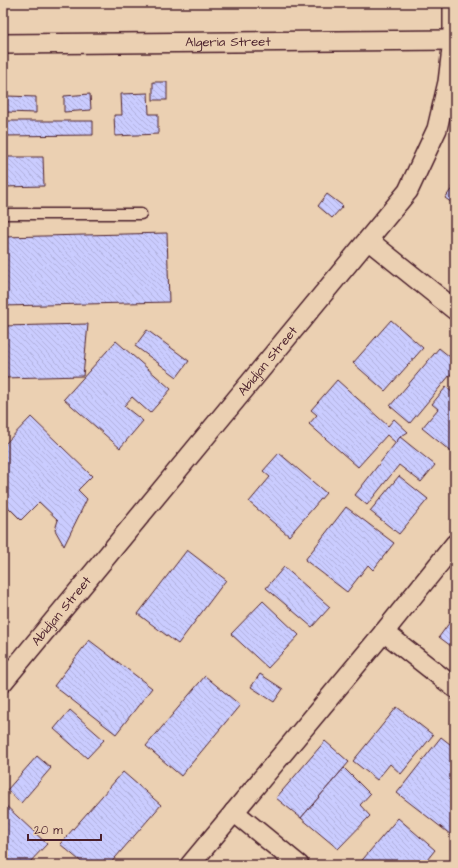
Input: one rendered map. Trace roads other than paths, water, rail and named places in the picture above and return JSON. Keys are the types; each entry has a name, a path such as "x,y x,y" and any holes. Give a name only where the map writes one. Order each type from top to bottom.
{"street":[{"name":"Abidjan Street","path":"3,682 408,191 437,129 448,82 453,40 453,3"},
{"name":"Algeria Street","path":"3,44 453,40"},
{"path":"368,240 455,310"},
{"path":"190,865 384,632 455,544"},
{"path":"384,632 455,688"},
{"path":"234,812 298,865"}],"lane":[{"path":"3,214 141,214"}]}
